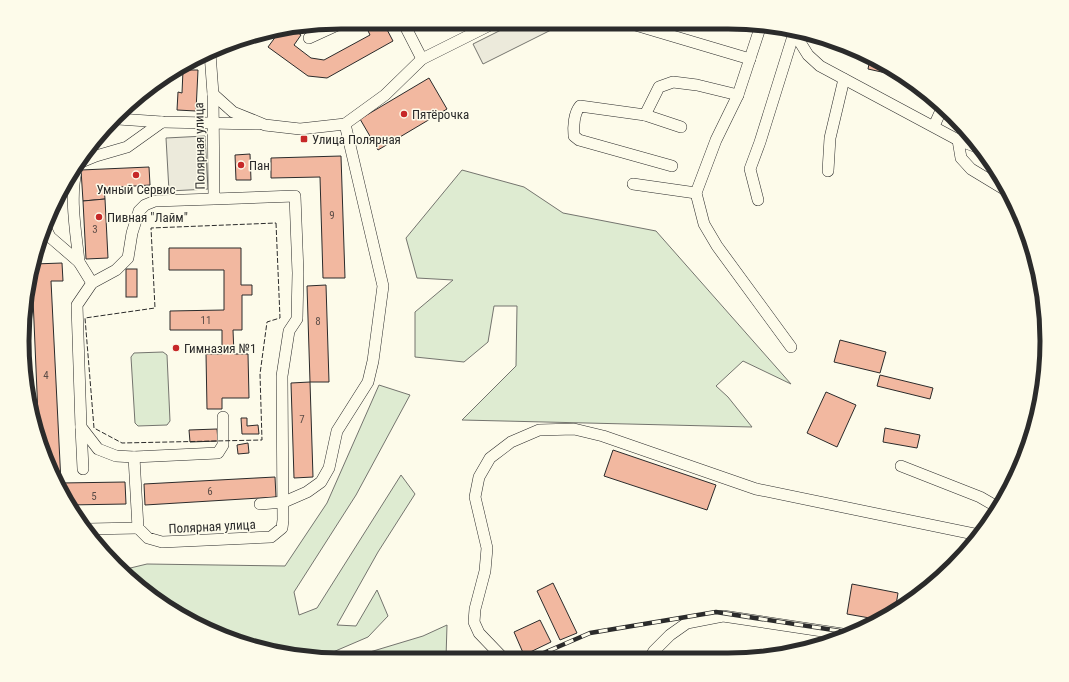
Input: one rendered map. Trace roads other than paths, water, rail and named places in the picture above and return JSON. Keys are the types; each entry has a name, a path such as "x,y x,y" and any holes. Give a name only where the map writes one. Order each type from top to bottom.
{"street":[{"path":"407,29 422,59"},
{"path":"121,119 265,125 300,129 345,124 385,95 422,59 482,29"},
{"path":"649,29 750,59"},
{"path":"309,38 327,30"},
{"path":"759,31 738,95 716,140 696,193 704,224 717,246 791,347"},
{"path":"758,200 750,169 760,142 793,36"},
{"path":"797,37 808,55 820,66 958,140 971,145"},
{"name":"Полярная улица","path":"210,58 214,199"},
{"path":"828,171 830,138 844,79"},
{"path":"645,115 660,87 673,82 697,85 738,95"},
{"path":"212,94 233,112 265,125"},
{"path":"672,166 587,143 574,136 577,110 580,106 645,115 681,127"},
{"path":"934,126 940,112"},
{"path":"88,160 127,147 162,122"},
{"path":"260,504 284,502 307,492 320,482 329,468 337,431 368,382 373,360 383,286 345,124"},
{"path":"958,140 961,158 971,169 998,186"},
{"path":"74,180 74,203 79,262"},
{"path":"633,184 696,193"},
{"name":"Полярная улица","path":"83,469 77,305 92,283 116,270 128,258 132,233 139,211 146,205 155,201 295,196 298,319 289,331 282,376 284,502 282,528 271,537 162,542 148,538 138,528"},
{"path":"49,234 79,262 92,283"},
{"path":"81,427 98,449 116,456 218,453 223,445 223,417"},
{"path":"498,653 479,633 474,622 475,609 486,571 487,548 475,497 479,477 490,458 511,442 539,430 574,429 596,434 756,489 974,534"},
{"path":"92,529 138,528 134,456"},
{"path":"901,466 980,497 993,505"},
{"path":"653,653 670,635 687,623 723,616 836,633"}],"railway":[{"path":"544,653 590,633 716,612 841,631"}],"place":[{"name":"Пятёрочка","path":"404,114"},
{"name":"Улица Полярная","path":"304,139"},
{"name":"Пан","path":"241,165"},
{"name":"Умный Сервис","path":"136,175"},
{"name":"Пивная \"Лайм\"","path":"99,217"},
{"name":"Гимназия №1","path":"176,348"}]}
